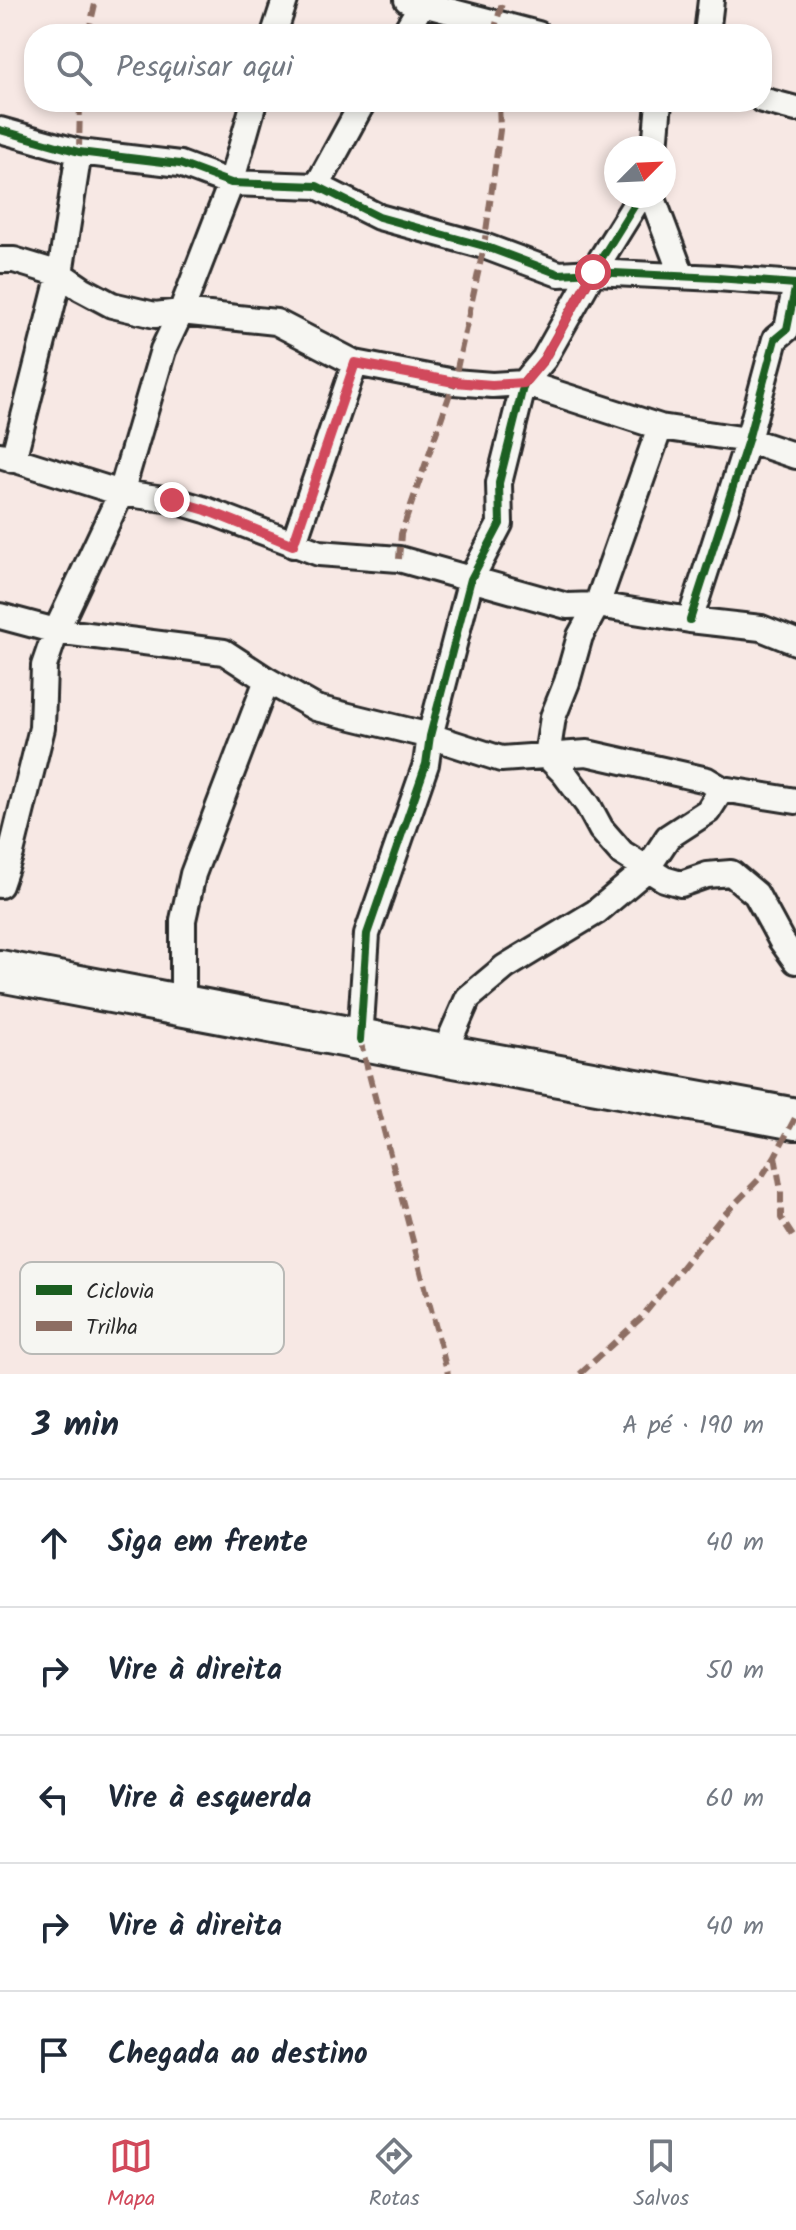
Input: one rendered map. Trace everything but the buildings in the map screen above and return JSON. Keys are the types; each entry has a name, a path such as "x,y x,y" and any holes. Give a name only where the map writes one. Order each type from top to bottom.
{"main road":[{"path":"0,971 360,1040 796,1117"}],"street":[{"path":"277,24 285,0"},
{"path":"708,24 711,0"},
{"path":"408,24 417,1 501,24"},
{"path":"772,103 796,109"},
{"path":"0,885 42,728 44,666 56,631 121,493 163,350 231,183 251,112"},
{"path":"317,186 358,112"},
{"path":"656,136 658,112"},
{"path":"0,130 79,152 180,164 231,183 317,186 379,217 484,246 559,274 593,272 796,284 787,329 775,339 748,440 690,620"},
{"path":"79,152 60,274 7,458 121,493 172,500 206,510 319,553 399,559 567,606 597,605 761,628 796,642"},
{"path":"360,1040 367,934 426,764 430,736 471,579 500,524 499,483 524,383 544,359 633,208"},
{"path":"655,208 682,276"},
{"path":"0,260 14,260 60,274 112,305 155,315 181,312 276,322 355,363 454,382 492,385 524,383 660,427 748,440 796,456"},
{"path":"293,545 355,363"},
{"path":"547,756 553,717 580,636 597,605 660,427"},
{"path":"0,616 56,631 224,652 316,708 430,736 501,759 587,753 707,780 722,789 796,801"},
{"path":"183,1006 183,920 193,874 267,680"},
{"path":"547,756 564,773 601,829 622,853 664,879 681,884 707,875 731,873 756,894 796,961"},
{"path":"443,1055 468,998 505,967 596,912 647,869 668,837 708,811 722,789"}],"marked path":[{"path":"90,24 96,0"},
{"path":"496,24 503,0"},
{"path":"79,152 80,112"},
{"path":"399,559 401,534 454,382 484,246 500,130 499,112"},
{"path":"360,1040 448,1374"},
{"path":"580,1374 641,1318 722,1217 762,1176 795,1118"},
{"path":"775,1156 781,1191 781,1218 796,1241"}],"cycle path":[{"path":"0,130 79,152 180,164 231,183 317,186 379,217 484,246 559,274 593,272 796,284 787,329 775,339 748,440 690,620"},
{"path":"360,1040 367,934 426,764 430,736 471,579 500,524 499,483 524,383 544,359 633,208"}],"route":[{"path":"172,500 206,510 293,545 355,363 454,382 492,385 524,383 544,359 593,272"}]}
